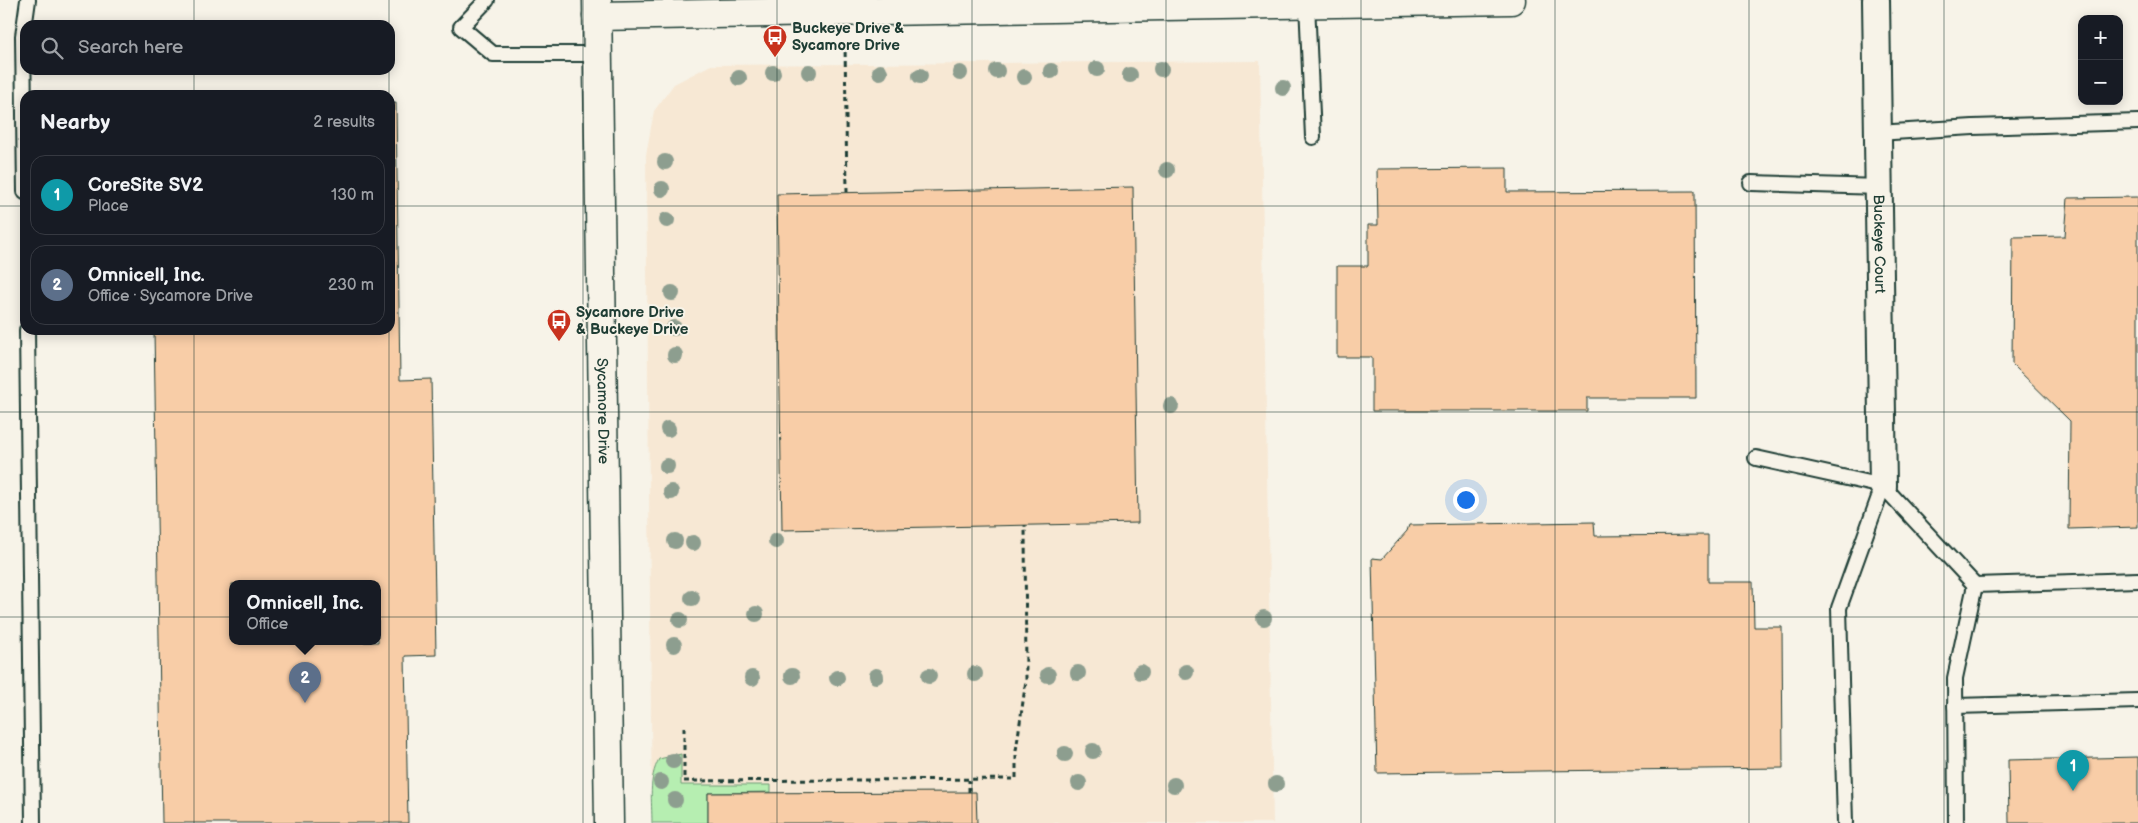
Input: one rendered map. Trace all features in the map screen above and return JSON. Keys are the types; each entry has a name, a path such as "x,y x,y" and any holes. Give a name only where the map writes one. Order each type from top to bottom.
{"street":[{"path":"597,8 844,12 1217,2 1307,3 1511,0"},
{"name":"Buckeye Court","path":"1876,0 1883,486"},
{"name":"Sycamore Drive","path":"597,8 609,823"}],"lane":[{"path":"25,20 28,0"},
{"path":"487,0 461,27 493,54 597,54"},
{"path":"1307,3 1313,137"},
{"path":"24,75 24,90"},
{"path":"1878,133 1973,127 2138,122"},
{"path":"1751,183 1880,187"},
{"path":"27,335 33,823"},
{"path":"1756,458 1883,486 1975,585 2138,580"},
{"path":"1845,823 1839,608 1883,486"},
{"path":"1956,823 1955,678 1975,585"},
{"path":"1955,706 2138,700"}],"path":[{"path":"844,12 847,192"},
{"path":"684,727 684,781 1016,779 1016,751 1026,680 1025,525"},
{"path":"969,780 969,792"}],"shaded area":[{"path":"1260,61 1273,823 652,823 646,155 654,111 674,84 711,65"}],"green space":[{"path":"681,754 681,785 771,785 771,792 708,793 708,823 652,823 651,790 653,774 659,759"}],"building":[{"path":"396,103 400,380 431,379 436,655 405,656 408,823 162,823 154,335 395,335"},
{"path":"1507,168 1507,192 1695,191 1696,398 1587,398 1587,411 1372,411 1372,357 1337,357 1337,266 1368,266 1368,225 1378,225 1377,169"},
{"path":"1133,187 1138,523 782,530 777,194"},
{"path":"2138,197 2138,527 2069,529 2070,421 2012,364 2013,237 2065,236 2068,198"},
{"path":"1594,522 1595,536 1708,535 1708,582 1753,582 1754,627 1782,627 1783,768 1377,773 1372,558 1382,559 1407,531 1409,525"},
{"path":"2138,757 2138,823 2009,823 2008,760"},
{"path":"976,792 977,823 708,823 708,793"}],"place":[{"name":"Buckeye Drive & Sycamore Drive","path":"775,58"},
{"name":"Sycamore Drive & Buckeye Drive","path":"559,342"},
{"name":"Omnicell, Inc.","path":"305,703"},
{"name":"CoreSite SV2","path":"2073,791"}]}
